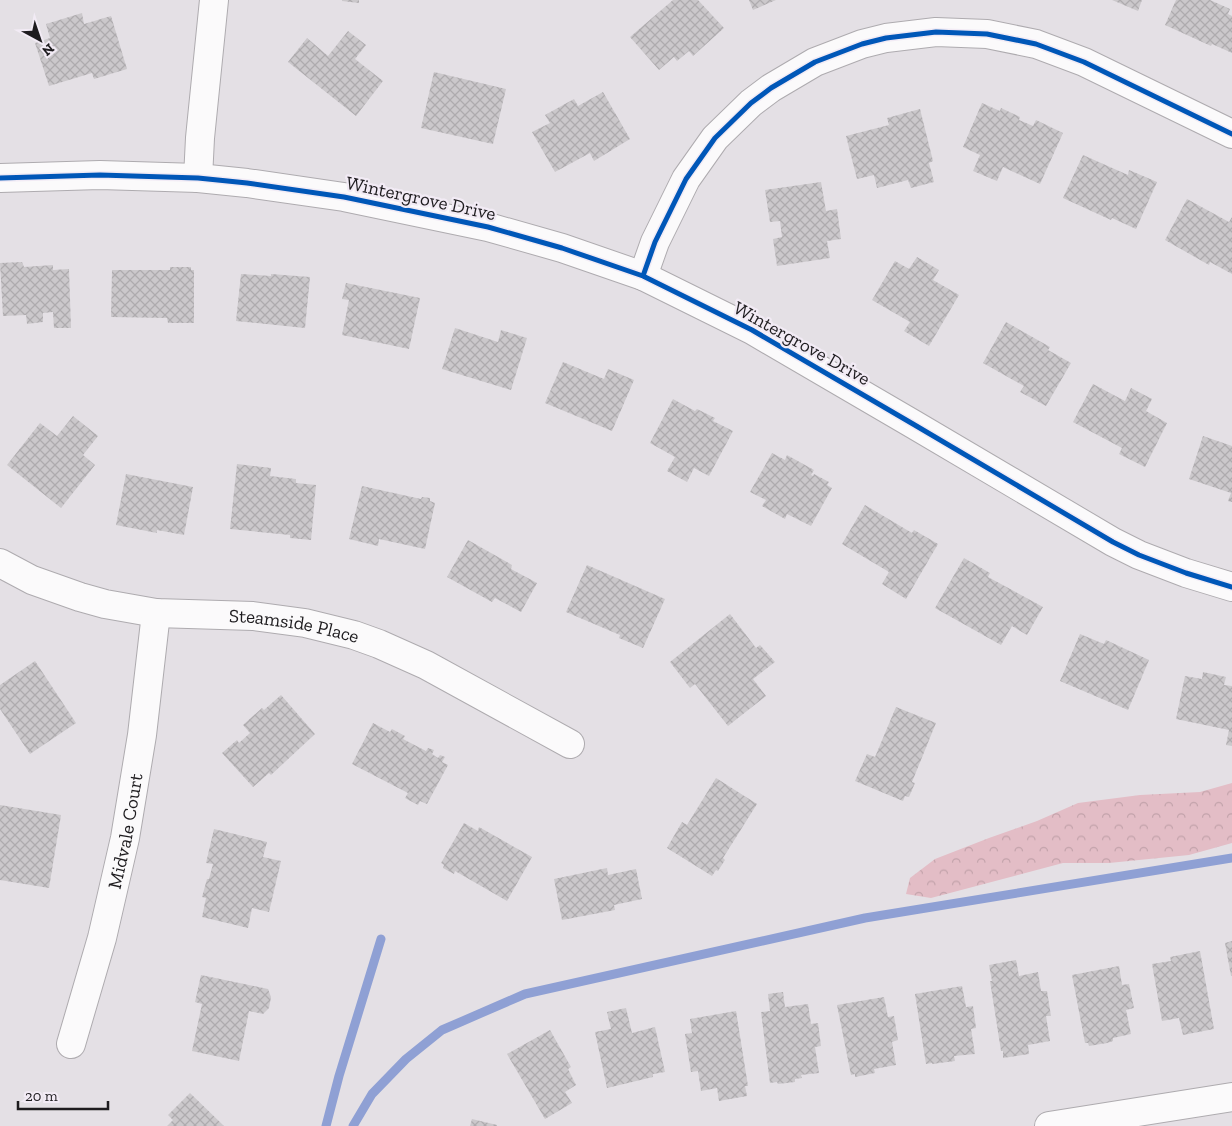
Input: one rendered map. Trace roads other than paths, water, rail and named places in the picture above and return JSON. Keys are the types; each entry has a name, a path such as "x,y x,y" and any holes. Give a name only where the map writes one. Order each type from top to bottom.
{"street":[{"path":"198,178 200,138 214,0"},
{"path":"643,276 654,242 686,179 715,138 745,109 771,88 815,62 862,44 886,38 936,32 987,34 1036,44 1084,62 1232,134"},
{"name":"Wintergrove Drive","path":"0,178 100,175 198,178 247,183 344,197 488,227 562,248 643,276 752,330 1113,542 1139,555 1186,573 1232,586"},
{"name":"Steamside Place","path":"0,563 32,580 105,604 156,612 253,616 305,623 354,636 378,644 426,666 570,744"},
{"name":"Midvale Court","path":"71,1044 102,938 125,838 142,735 156,612"},
{"path":"1049,1126 1232,1097"}],"waterway":[{"path":"353,1126 372,1094 406,1059 442,1030 525,994 865,918 1232,858"},
{"path":"326,1126 339,1076 381,939"}]}
